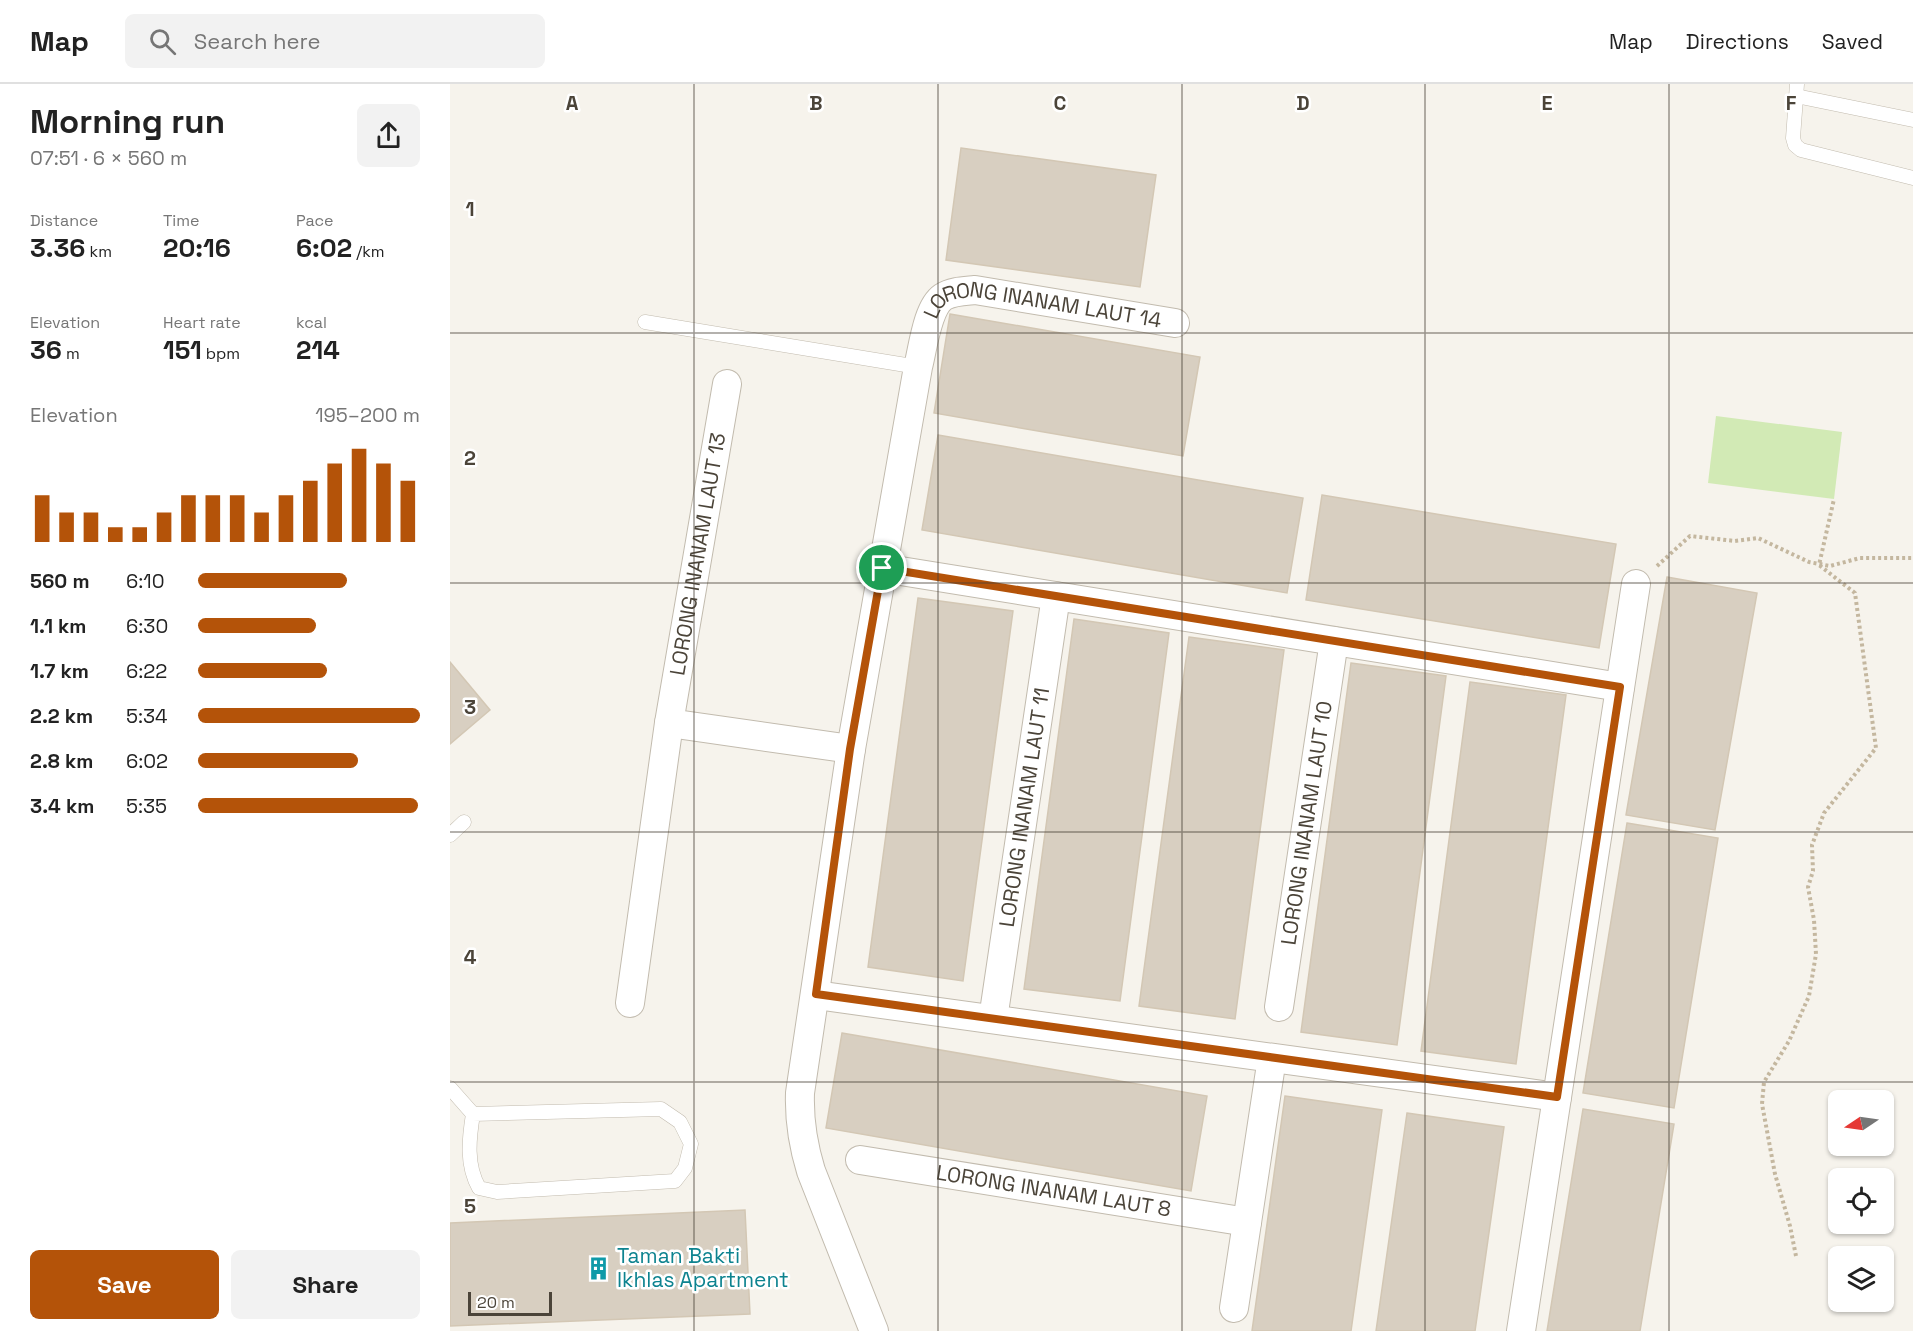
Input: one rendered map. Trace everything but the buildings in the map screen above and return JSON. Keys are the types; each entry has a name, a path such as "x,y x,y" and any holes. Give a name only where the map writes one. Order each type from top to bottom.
{"street":[{"name":"LORONG INANAM LAUT 14","path":"874,1331 802,1144 799,1118 800,1093 850,749 918,367 932,311 942,298 956,292 975,291 1175,323"},
{"name":"LORONG INANAM LAUT 13","path":"630,1003 669,723 728,384"},
{"path":"882,568 1620,687"},
{"path":"1521,1331 1636,584"},
{"name":"LORONG INANAM LAUT 11","path":"993,1019 1056,596"},
{"name":"LORONG INANAM LAUT 10","path":"1279,1007 1334,640"},
{"path":"669,723 850,749"},
{"path":"816,994 1557,1097"},
{"path":"1234,1308 1272,1058"},
{"name":"LORONG INANAM LAUT 8","path":"860,1160 1247,1222"}],"lane":[{"path":"1913,120 1797,90 1793,138 1795,145 1801,150 1913,178"},
{"path":"645,322 918,367"},
{"path":"450,835 465,822"},
{"path":"450,1089 472,1114 469,1143 472,1176 478,1188 497,1192 675,1181 685,1168 692,1144 680,1122 661,1109 472,1114"}],"path":[{"path":"1819,565 1834,499"},
{"path":"1636,584 1690,536 1735,541 1758,538 1819,565 1830,566 1860,558 1913,558"},
{"path":"1796,1256 1775,1174 1762,1104 1764,1082 1789,1041 1809,996 1816,954 1814,920 1808,887 1813,871 1812,845 1824,813 1876,748 1855,593 1819,565"}],"green space":[{"path":"1716,416 1842,432 1834,499 1708,483"}],"place":[{"name":"Taman Bakti Ikhlas Apartment","path":"599,1268"}],"route":[{"path":"882,568 1620,687 1557,1097 816,994 850,749 882,568"}]}
